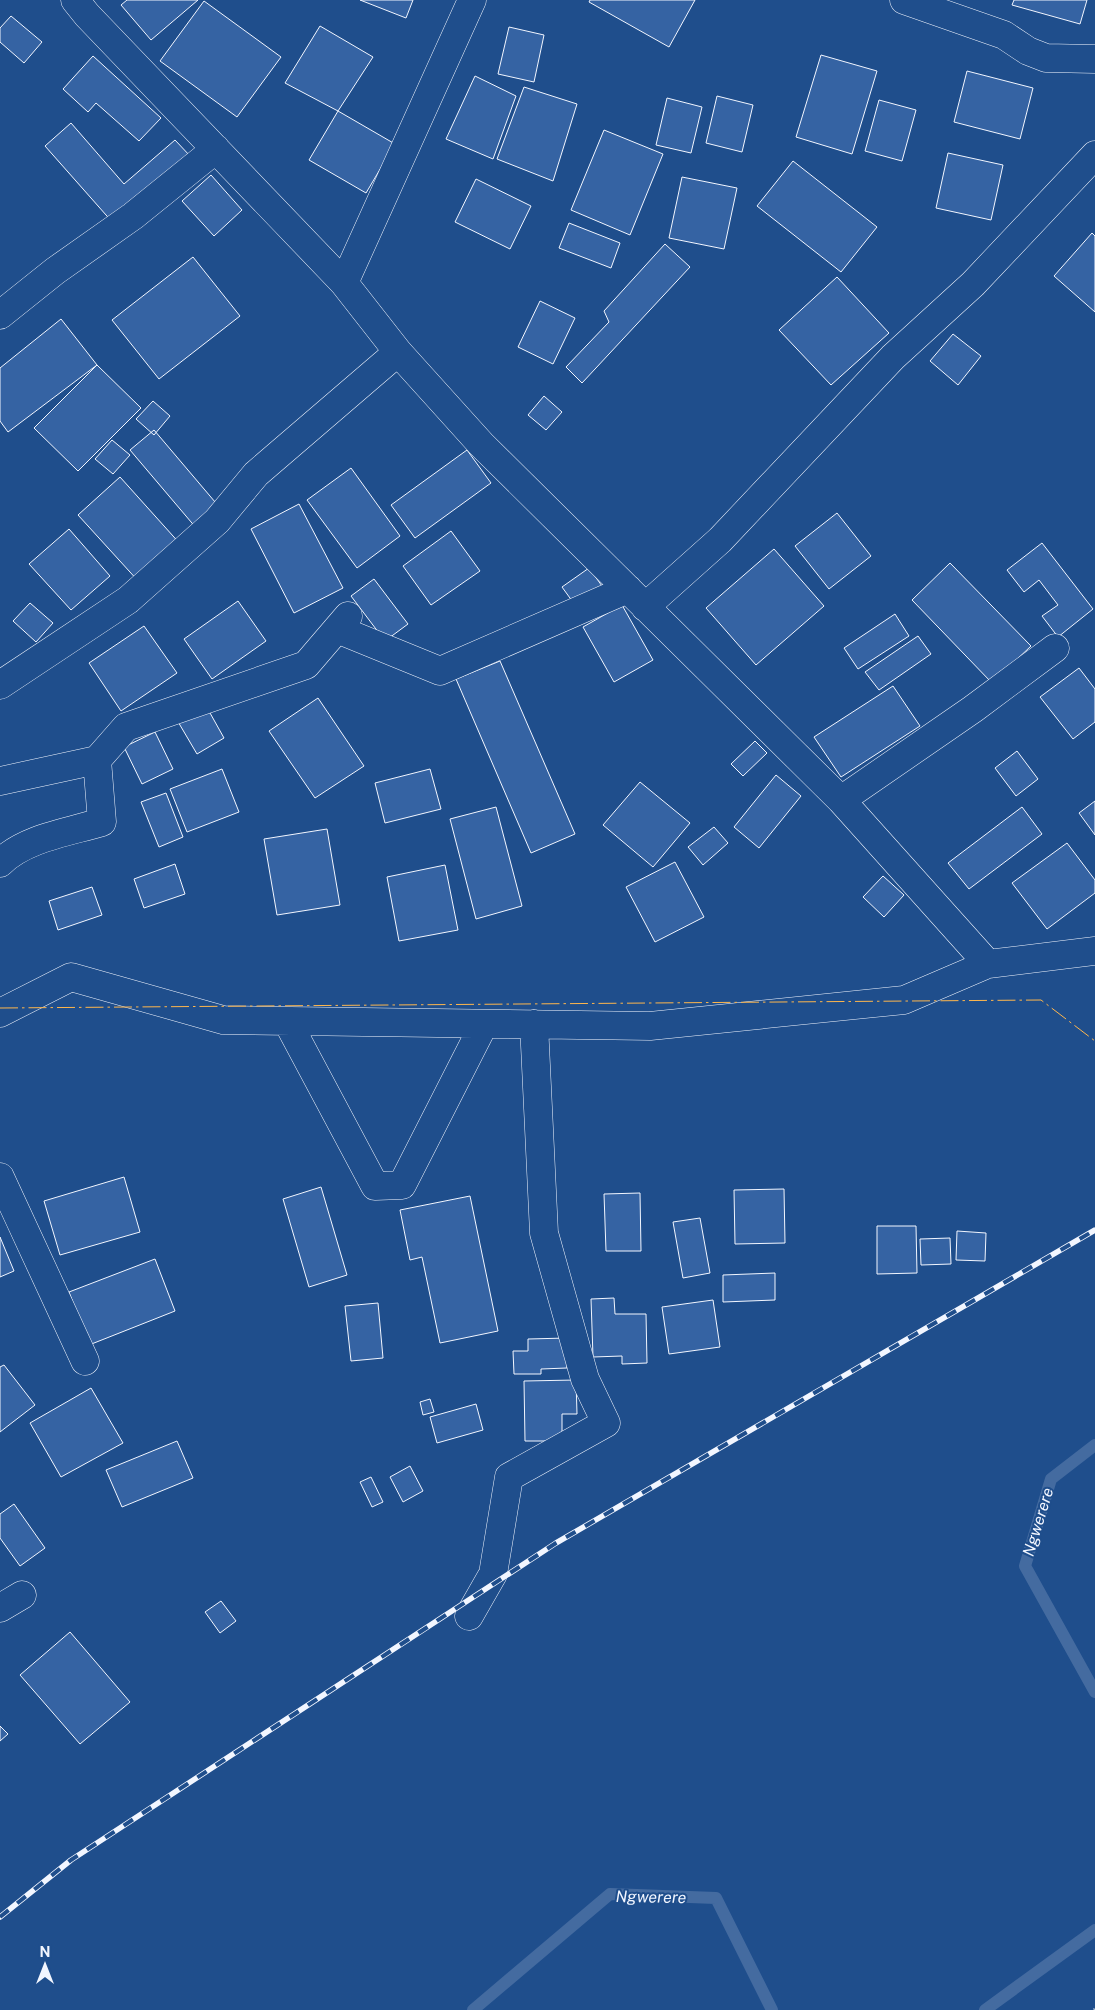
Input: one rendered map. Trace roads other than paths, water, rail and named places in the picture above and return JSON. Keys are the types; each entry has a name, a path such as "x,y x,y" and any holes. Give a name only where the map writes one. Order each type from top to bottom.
{"street":[{"path":"75,0 87,15 344,283 398,352 481,444 841,800 988,964"},
{"path":"344,283 472,0"},
{"path":"904,0 1004,36 1028,51 1046,58 1095,59"},
{"path":"0,315 55,271 133,216 216,149"},
{"path":"0,781 98,760 126,727 306,666 343,623 440,671 636,598 720,540 893,357 973,284 1095,155"},
{"path":"0,685 128,600 217,521 256,474 398,352"},
{"path":"841,800 973,709 1055,648"},
{"path":"0,862 6,856 34,842 102,822 98,760"},
{"path":"0,1012 71,977 223,1020 650,1026 904,1000 988,964 1095,951"},
{"path":"287,1021 375,1186 402,1185 484,1024"},
{"path":"469,1616 493,1574 509,1477 606,1424 585,1378 544,1233 534,1024"},
{"path":"0,1177 85,1361"}],"waterway":[{"name":"Ngwerere","path":"1095,1445 1051,1479 1025,1566 1095,1692"},
{"name":"Ngwerere","path":"473,2010 610,1894 716,1898 772,2010"},
{"name":"Ngwerere","path":"985,2010 1095,1930"}],"railway":[{"path":"0,1917 71,1860 556,1543 1095,1230"}]}
